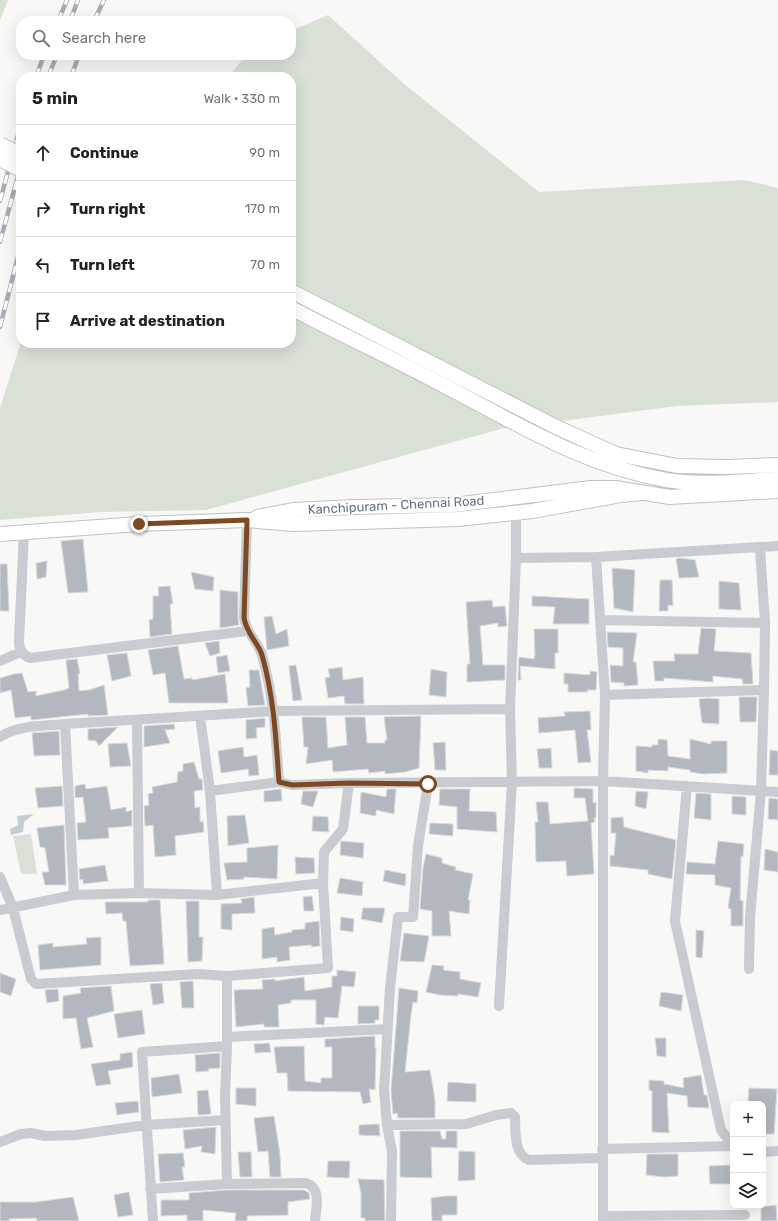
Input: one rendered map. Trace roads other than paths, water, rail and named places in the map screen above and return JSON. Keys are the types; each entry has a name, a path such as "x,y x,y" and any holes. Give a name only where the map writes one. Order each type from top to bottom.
{"main road":[{"path":"0,144 16,152"},
{"path":"0,159 16,167"},
{"path":"296,294 564,431 616,454 677,466 778,465"},
{"path":"296,310 580,456 613,467 649,476 683,482 778,479"},
{"name":"Kanchipuram - Chennai Road","path":"247,520 293,510 452,505 591,488 615,488 670,497 778,491"},
{"name":"Kanchipuram - Chennai Road","path":"0,534 247,520 292,524 458,519 516,513 620,495 642,493"}],"street":[{"path":"499,1006 512,782 510,709 516,558 516,513"},
{"path":"247,520 243,603 247,631 262,653 275,711 279,782"},
{"path":"24,532 19,641 21,652 30,658 247,631"},
{"path":"516,558 596,557 778,546"},
{"path":"750,969 750,917 761,791 764,690 765,623 760,548"},
{"path":"596,557 605,695 602,781 603,1218 745,1214"},
{"path":"601,620 765,623"},
{"path":"0,661 21,652"},
{"path":"605,695 764,690"},
{"path":"0,737 6,733 17,730 65,724 275,711 510,709"},
{"path":"200,716 210,792 217,895"},
{"path":"137,720 139,893"},
{"path":"65,724 74,895"},
{"path":"210,792 279,782 292,785 349,783 428,784 602,781 778,792"},
{"path":"0,877 13,908 31,979 36,984 198,974 227,976 328,968 323,883 324,852 343,829 349,783"},
{"path":"391,1221 392,1150 387,1125 384,1091 390,988 398,917 413,917 418,846 428,784"},
{"path":"387,1125 466,1124 496,1115 511,1113 515,1117 518,1148 524,1158 529,1160 733,1146 721,1130 674,921 687,786"},
{"path":"0,910 74,895 139,893 217,895 323,883"},
{"path":"227,976 225,1120 227,1184"},
{"path":"153,1221 142,1052 227,1042 388,1029"},
{"path":"0,1142 21,1134 31,1133 45,1136 146,1125 225,1120"},
{"path":"766,1152 778,1151"},
{"path":"150,1189 227,1184 306,1183 312,1185 315,1190 317,1199 315,1221"}],"railway":[{"path":"60,16 67,0"},
{"path":"72,16 78,0"},
{"path":"96,16 104,0"},
{"path":"38,72 42,60"},
{"path":"50,72 55,60"},
{"path":"73,72 77,60"},
{"path":"0,201 16,142"},
{"path":"0,242 16,183"},
{"path":"0,327 16,265"}]}
